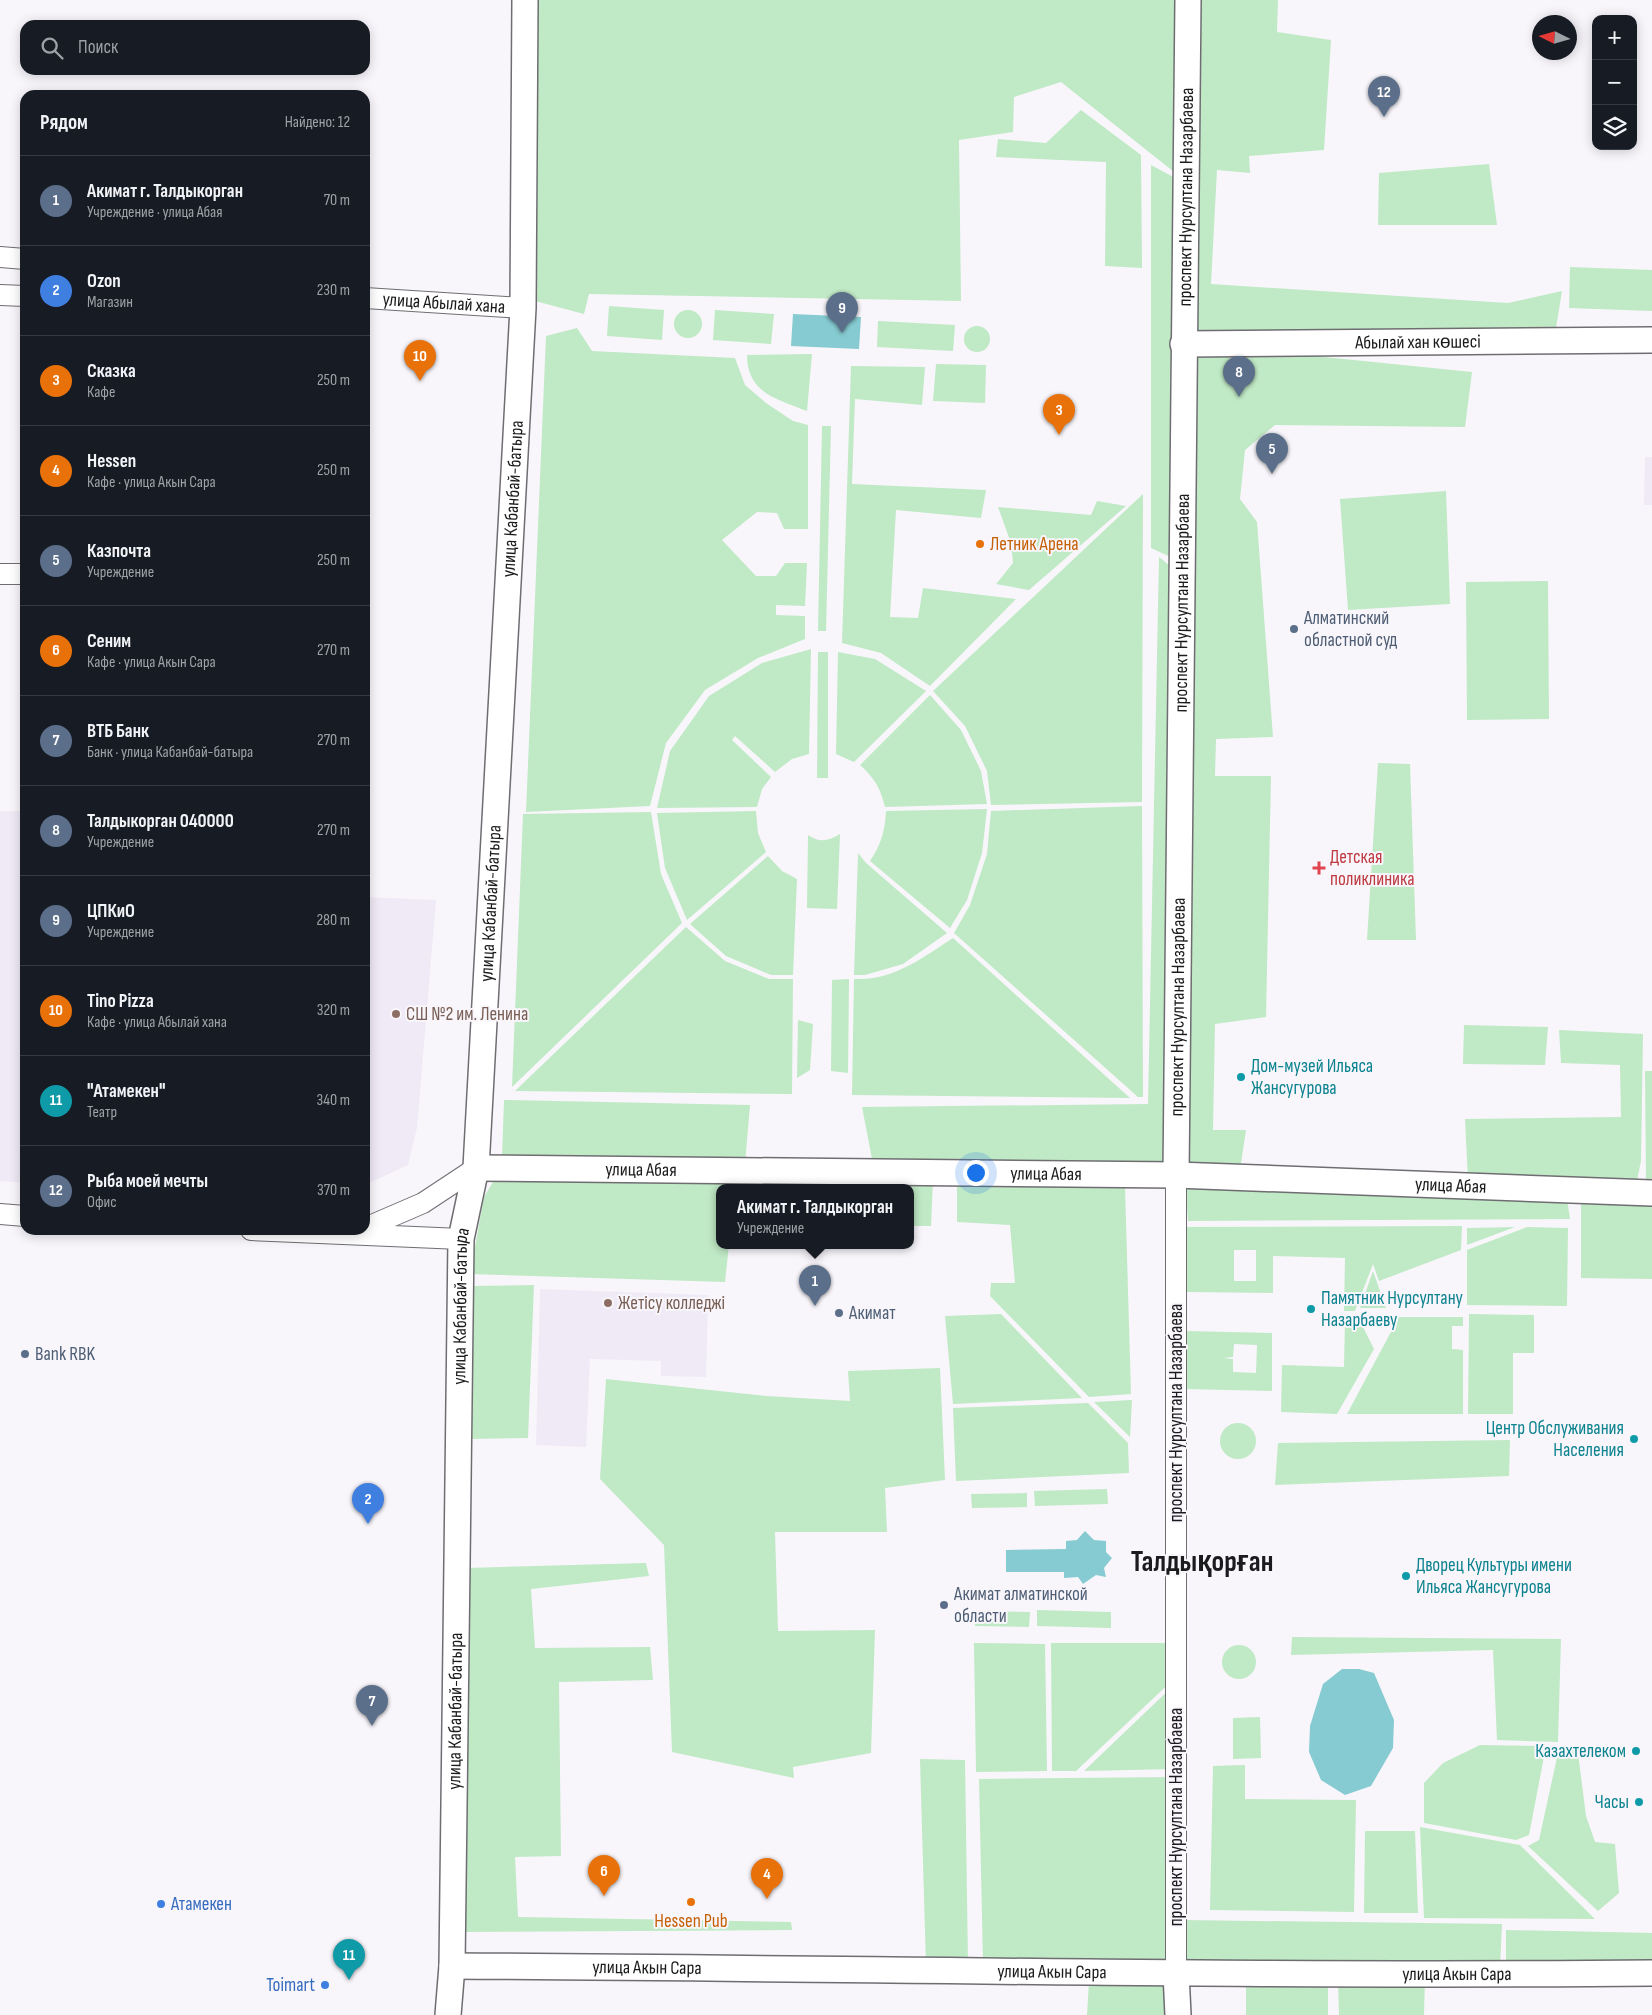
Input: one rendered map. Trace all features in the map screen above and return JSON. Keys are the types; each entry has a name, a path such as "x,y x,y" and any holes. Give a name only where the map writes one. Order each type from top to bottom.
{"main road":[{"name":"улица Кабанбай-батыра","path":"448,2015 452,1966 461,1239 476,1168 523,308 525,0"},
{"name":"проспект Нурсултана Назарбаева","path":"1176,1175 1188,0"},
{"name":"Абылай хан көшесі","path":"1183,344 1652,340"},
{"name":"улица Абая","path":"476,1168 1176,1175 1652,1192"},
{"name":"улица Акын Сара","path":"452,1966 1441,1975 1652,1974"},
{"name":"проспект Нурсултана Назарбаева","path":"1176,1973 1178,2015"}],"street":[{"path":"0,257 20,259"},
{"path":"0,294 20,296"},
{"name":"улица Абылай хана","path":"370,298 523,308"},
{"path":"0,574 20,574"},
{"path":"370,1226 423,1203 476,1168"},
{"name":"проспект Нурсултана Назарбаева","path":"1176,1175 1176,1973"},
{"path":"0,1214 20,1216"},
{"path":"370,1233 461,1239"}],"shaded area":[{"path":"1645,457 1652,457 1652,505 1644,505"},
{"path":"0,811 20,811 20,1183 0,1181"},
{"name":"СШ №2 им. Ленина","path":"370,897 436,900 417,1128 408,1165 370,1183"},
{"path":"540,1289 708,1295 706,1377 661,1376 661,1361 590,1359 586,1447 536,1445"}],"green space":[{"path":"535,0 1175,0 1174,172 1061,82 1014,97 1013,132 959,140 961,301 589,294 584,314 535,301"},
{"path":"1197,0 1278,0 1277,32 1331,40 1324,150 1249,156 1250,173 1217,170 1211,284 1508,303 1562,291 1555,334 1191,335"},
{"path":"1081,110 1141,155 1142,268 1105,266 1106,162 996,157 998,139 1046,143"},
{"path":"1489,164 1497,225 1378,225 1379,173"},
{"path":"1151,165 1179,180 1175,559 1151,548"},
{"path":"1570,267 1652,270 1652,311 1569,308"},
{"path":"609,306 664,310 662,340 607,336"},
{"path":"688,310 698,314 702,324 698,334 688,338 678,334 674,324 678,314"},
{"path":"715,310 774,314 771,344 713,340"},
{"path":"878,321 955,325 953,351 877,347"},
{"path":"977,326 986,330 990,339 986,348 977,352 968,348 964,339 968,330"},
{"path":"577,328 592,351 735,358 745,385 766,403 793,421 808,425 808,529 784,529 777,513 757,512 722,540 756,576 776,576 785,563 807,563 805,606 776,605 776,615 805,616 805,639 758,658 705,690 666,743 650,806 526,812 546,336"},
{"path":"1197,344 1472,372 1465,427 1275,425 1245,450 1240,499 1257,522 1273,737 1216,739 1215,776 1271,776 1266,1017 1215,1024 1213,1130 1246,1130 1240,1170 1189,1166"},
{"path":"812,354 807,411 785,403 766,393 752,378 748,368 747,355"},
{"path":"936,364 986,365 985,403 933,401"},
{"path":"851,366 925,367 922,405 855,399 852,484 986,490 981,518 896,510 890,617 918,618 923,588 1016,599 930,686 881,653 842,643"},
{"path":"822,426 831,426 826,631 818,631"},
{"path":"1446,491 1450,604 1348,610 1340,499"},
{"path":"1143,494 1142,802 991,805 987,771 965,726 933,691"},
{"path":"1097,501 1126,506 1029,590 996,584 1013,563 1011,543 998,507 1091,515"},
{"path":"1159,557 1175,570 1165,1168 873,1164 862,1107 1148,1104"},
{"path":"1548,581 1549,719 1467,720 1466,582"},
{"path":"811,649 809,754 792,759 775,772 735,736 732,740 771,777 762,789 757,807 657,808 670,751 709,696 762,663"},
{"path":"818,652 828,652 828,778 817,778"},
{"path":"838,652 875,659 926,691 854,762 836,754"},
{"path":"930,695 961,730 981,771 987,804 885,807 876,784 860,765"},
{"path":"1378,763 1410,764 1416,940 1367,940"},
{"path":"1142,806 1143,1097 1138,1097 954,933 970,905 987,854 991,811"},
{"path":"987,809 982,853 967,900 950,928 870,861 882,838 886,811"},
{"path":"756,811 758,833 766,852 687,920 665,868 657,813"},
{"path":"651,812 661,874 682,923 512,1087 523,814"},
{"path":"840,834 837,909 807,908 808,835 824,840"},
{"path":"858,853 866,863 947,933 903,964 865,975 854,975"},
{"path":"768,856 782,871 797,879 793,975 771,975 726,956 690,924"},
{"path":"686,927 725,961 769,979 793,979 792,1094 515,1091"},
{"path":"953,938 1130,1098 852,1095 854,979 868,979 894,972 906,967"},
{"path":"849,979 848,1073 831,1071 832,980"},
{"path":"798,1020 813,1024 810,1070 797,1078"},
{"path":"1464,1025 1548,1027 1545,1065 1463,1064"},
{"path":"1559,1030 1643,1034 1641,1161 1636,1185 1468,1180 1465,1119 1621,1117 1620,1065 1561,1063"},
{"path":"1645,1071 1652,1071 1652,1183 1646,1182"},
{"path":"504,1100 750,1105 745,1164 502,1157"},
{"path":"496,1177 737,1182 737,1184 716,1184 716,1249 729,1249 725,1282 470,1274 484,1197"},
{"path":"749,1177 933,1179 931,1226 914,1226 914,1184 749,1184"},
{"path":"1185,1182 1567,1198 1570,1219 1188,1221"},
{"path":"957,1183 1125,1187 1131,1394 1089,1397 990,1296 991,1283 1015,1283 1010,1225 957,1222"},
{"path":"1581,1196 1652,1197 1652,1279 1581,1278"},
{"path":"1462,1226 1461,1250 1379,1281 1373,1264 1355,1311 1344,1311 1345,1258 1273,1256 1273,1293 1187,1292 1187,1227","holes":["1234,1250 1256,1250 1256,1281 1234,1281"]},
{"path":"1515,1227 1467,1245 1467,1228"},
{"path":"1527,1227 1568,1228 1567,1306 1467,1305 1467,1250"},
{"path":"1373,1271 1386,1308 1360,1308"},
{"path":"534,1285 528,1438 470,1439 470,1286"},
{"path":"1001,1314 1082,1398 953,1404 945,1316"},
{"path":"1469,1314 1534,1315 1534,1353 1513,1353 1513,1414 1468,1414"},
{"path":"1399,1317 1463,1317 1463,1326 1452,1326 1452,1349 1463,1350 1463,1414 1347,1414"},
{"path":"1345,1319 1359,1319 1374,1349 1337,1414 1281,1412 1282,1365 1344,1367"},
{"path":"1186,1331 1272,1333 1272,1391 1185,1389","holes":["1234,1344 1257,1345 1256,1373 1233,1372 1233,1359 1223,1358 1233,1357"]},
{"path":"940,1368 945,1480 885,1488 887,1532 775,1532 778,1631 875,1630 871,1753 793,1767 794,1778 672,1752 664,1545 600,1479 606,1379 766,1396 850,1401 848,1371"},
{"path":"1132,1400 1130,1437 1094,1402"},
{"path":"1088,1403 1128,1443 1129,1473 956,1481 953,1408"},
{"path":"1238,1423 1245,1424 1251,1428 1255,1434 1255,1448 1251,1454 1245,1458 1238,1459 1231,1458 1225,1454 1221,1448 1220,1441 1221,1434 1225,1428 1231,1424"},
{"path":"1510,1440 1509,1476 1275,1485 1278,1443"},
{"path":"1107,1489 1108,1504 1035,1506 1034,1491"},
{"path":"1027,1493 1027,1507 972,1508 971,1494"},
{"path":"646,1563 649,1576 531,1589 535,1648 650,1647 653,1680 559,1682 561,1856 515,1857 518,1917 791,1922 792,1930 462,1932 467,1568"},
{"path":"1037,1610 1111,1612 1111,1628 1037,1626"},
{"path":"975,1611 1030,1612 1029,1627 975,1626"},
{"path":"1292,1637 1561,1639 1558,1742 1497,1740 1493,1650 1291,1655"},
{"path":"974,1643 1045,1644 1047,1771 976,1772"},
{"path":"1051,1643 1174,1643 1176,1677 1076,1771 1052,1771"},
{"path":"1239,1645 1251,1650 1256,1662 1251,1674 1239,1679 1227,1674 1222,1662 1227,1650"},
{"path":"1174,1685 1174,1769 1084,1771"},
{"path":"1260,1717 1261,1758 1233,1759 1233,1718"},
{"path":"1480,1745 1546,1746 1529,1835 1516,1840 1424,1823 1424,1783 1443,1763"},
{"path":"1577,1745 1586,1816 1595,1842 1615,1844 1619,1893 1598,1911 1528,1846 1539,1840 1558,1753"},
{"path":"920,1759 965,1760 968,1965 926,1965"},
{"path":"1245,1765 1245,1799 1356,1800 1354,1912 1210,1910 1213,1766"},
{"path":"1172,1777 1168,1963 983,1963 979,1779"},
{"path":"1420,1827 1520,1845 1595,1919 1424,1918"},
{"path":"1365,1831 1415,1831 1418,1913 1364,1913"},
{"path":"1182,1920 1502,1924 1500,1967 1182,1969"},
{"path":"1506,1930 1652,1933 1652,1970 1506,1962"},
{"path":"1328,1978 1328,2015 1246,2015 1246,1981"},
{"path":"1425,1978 1424,2015 1339,2015 1338,1980"},
{"path":"1089,1982 1170,1982 1171,2015 1087,2015"}],"water":[{"path":"793,314 861,317 859,349 791,346"},
{"path":"1085,1531 1094,1540 1106,1541 1106,1552 1112,1558 1104,1568 1106,1577 1096,1575 1083,1584 1078,1577 1064,1578 1064,1572 1006,1572 1006,1550 1066,1549 1066,1541 1077,1540"},
{"path":"1342,1669 1359,1669 1374,1673 1394,1720 1393,1748 1371,1786 1345,1795 1321,1780 1309,1752 1310,1726 1323,1684"}],"place":[{"name":"Рыба моей мечты","path":"1384,117"},
{"name":"ЦПКиО","path":"842,333"},
{"name":"Tino Pizza","path":"420,381"},
{"name":"Талдыкорган 040000","path":"1239,397"},
{"name":"Сказка","path":"1059,435"},
{"name":"Казпочта","path":"1272,474"},
{"name":"Летник Арена","path":"980,544"},
{"name":"Алматинский областной суд","path":"1294,629"},
{"name":"Детская поликлиника","path":"1319,868"},
{"name":"СШ №2 им. Ленина","path":"396,1014"},
{"name":"Дом-музей Ильяса Жансугурова","path":"1241,1077"},
{"name":"Жетісу колледжі","path":"608,1303"},
{"name":"Акимат г. Талдыкорган","path":"815,1306"},
{"name":"Памятник Нурсултану Назарбаеву","path":"1311,1309"},
{"name":"Акимат","path":"839,1313"},
{"name":"Bank RBK","path":"25,1354"},
{"name":"Центр Обслуживания Населения","path":"1634,1439"},
{"name":"Ozon","path":"368,1524"},
{"name":"Дворец Культуры имени Ильяса Жансугурова","path":"1406,1576"},
{"name":"Акимат алматинской области","path":"944,1605"},
{"name":"ВТБ Банк","path":"372,1726"},
{"name":"Казахтелеком","path":"1636,1751"},
{"name":"Часы","path":"1639,1802"},
{"name":"Сеним","path":"604,1896"},
{"name":"Hessen","path":"767,1899"},
{"name":"Hessen Pub","path":"691,1902"},
{"name":"Атамекен","path":"161,1904"},
{"name":"\"Атамекен\"","path":"349,1980"},
{"name":"Toimart","path":"325,1985"}],"district":[{"name":"Талдықорған","path":"1202,1562"}]}
